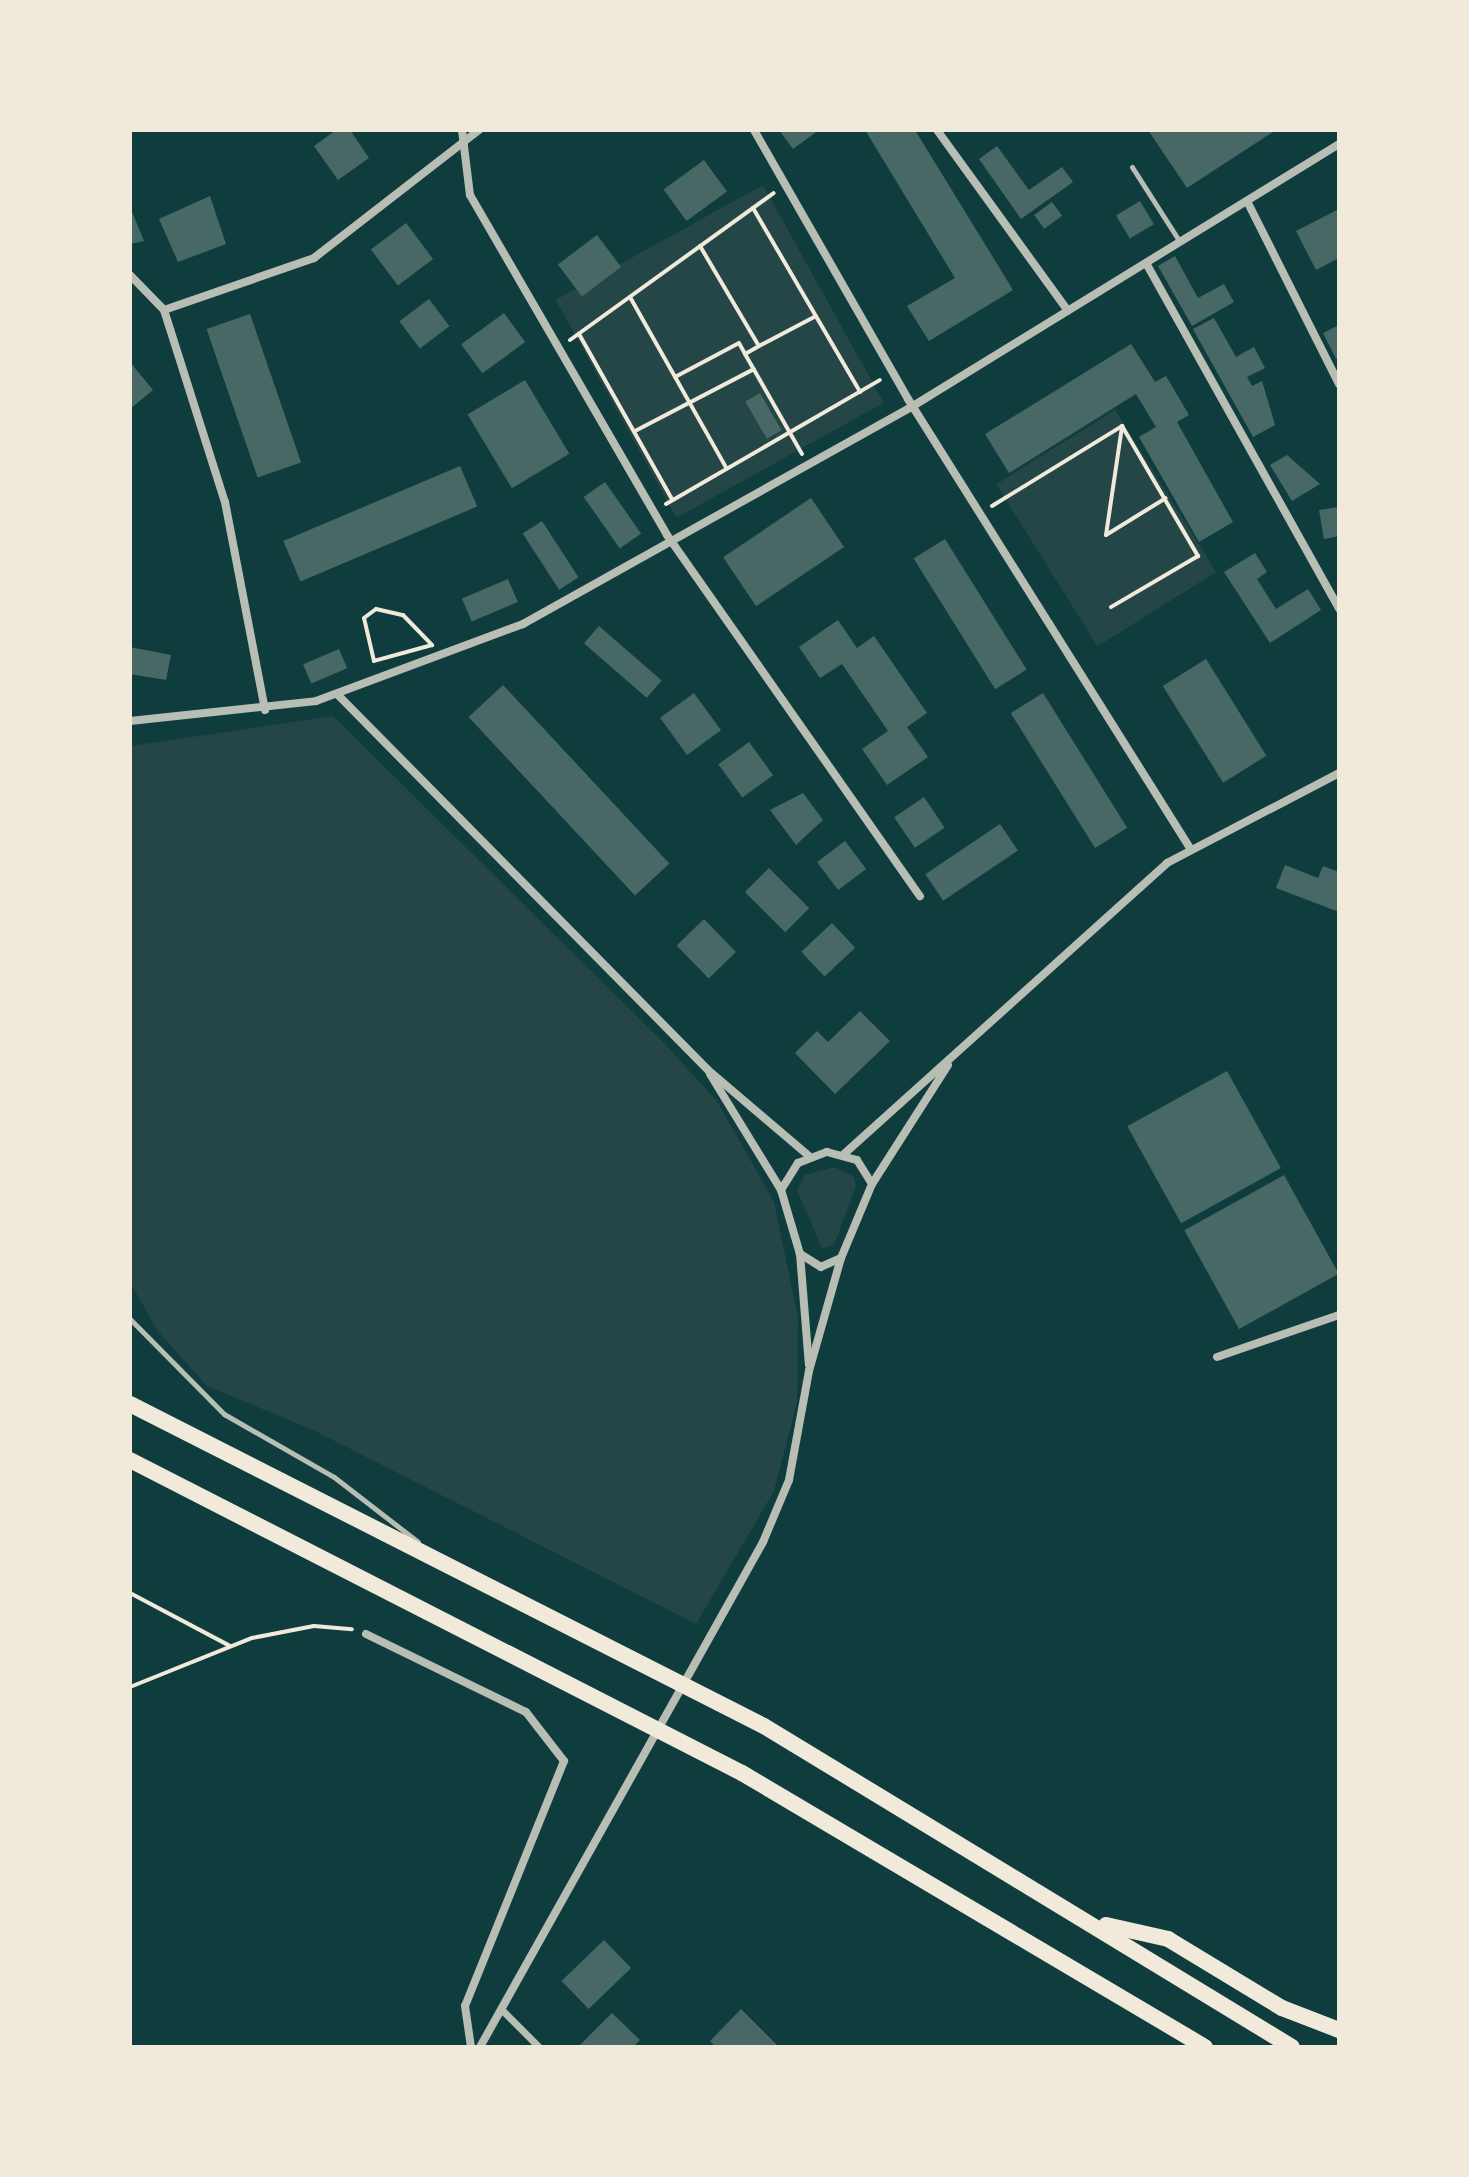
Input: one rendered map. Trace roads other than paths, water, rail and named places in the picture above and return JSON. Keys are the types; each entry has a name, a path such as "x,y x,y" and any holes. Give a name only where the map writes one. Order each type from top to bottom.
{"highway":[{"path":"130,1404 431,1553 764,1726 1093,1922 1292,2047"},
{"path":"130,1460 742,1773 1205,2047"},
{"path":"1093,1922 1168,1939 1282,2008 1339,2030"}],"street":[{"path":"462,130 470,195 674,545 920,896"},
{"path":"164,310 314,258 462,148 479,130"},
{"path":"754,130 913,406 1190,848"},
{"path":"937,130 1068,311"},
{"path":"130,721 265,710 338,695 523,624 674,545 913,406 1339,144"},
{"path":"1247,201 1339,384"},
{"path":"1146,263 1339,609"},
{"path":"130,275 164,310 231,526 265,710"},
{"path":"338,695 708,1070 809,1156 844,1154 955,1054 1055,957 1190,848 1339,773"},
{"path":"480,2047 728,1606 789,1480 809,1371 841,1258 872,1184 955,1054"},
{"path":"708,1070 781,1190 800,1254 809,1371"},
{"path":"844,1154 872,1184"},
{"path":"781,1190 809,1156"},
{"path":"800,1254 821,1267 841,1258"},
{"path":"1217,1357 1339,1315"},
{"path":"366,1634 526,1712 564,1761 465,2006 471,2047"},
{"path":"501,2009 539,2047"}],"lane":[{"path":"1132,167 1180,242"},
{"path":"131,1323 224,1414 334,1477 431,1553"}]}
